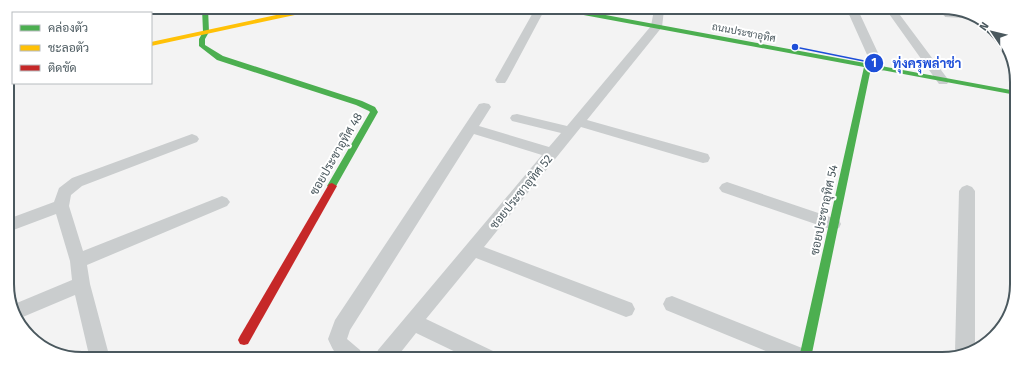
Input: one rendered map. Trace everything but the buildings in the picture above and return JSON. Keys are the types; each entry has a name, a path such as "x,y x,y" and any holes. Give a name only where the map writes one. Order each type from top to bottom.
{"street":[{"path":"205,14 206,32"},
{"path":"152,44 290,14"},
{"path":"500,80 537,14"},
{"name":"ถนนประชาอุทิศ","path":"588,14 943,81 1010,92"},
{"path":"656,27 658,14"},
{"path":"853,14 873,67"},
{"path":"894,14 943,81"},
{"name":"ซอยประชาอุทิศ 52","path":"388,352 656,27"},
{"name":"ซอยประชาอุทิศ 48","path":"206,32 202,39 202,46 220,58 359,103 374,112 244,340"},
{"name":"ซอยประชาอุทิศ 54","path":"806,352 833,224 873,67"},
{"path":"348,352 341,347 337,340 342,326 484,107"},
{"path":"517,118 574,126 703,158"},
{"path":"470,128 552,153"},
{"path":"98,352 81,284 78,261 61,206 64,192 77,182 99,173 192,140"},
{"path":"726,188 833,224"},
{"path":"965,348 967,191"},
{"path":"78,261 222,202"},
{"path":"14,224 61,206"},
{"path":"473,250 626,309"},
{"path":"20,310 81,284"},
{"path":"672,304 790,352"},
{"path":"413,322 476,352"}],"traffic: fast":[{"path":"205,14 206,32 202,39 202,46 220,58 359,103 372,109 374,112 332,186"},
{"path":"589,14 1010,92"},
{"path":"806,352 868,66"}],"traffic: slow":[{"path":"152,44 290,14"}],"traffic: jam":[{"path":"244,340 332,186"}],"place":[{"name":"ทุ่งครุพล่าช่า","path":"795,47"}]}
